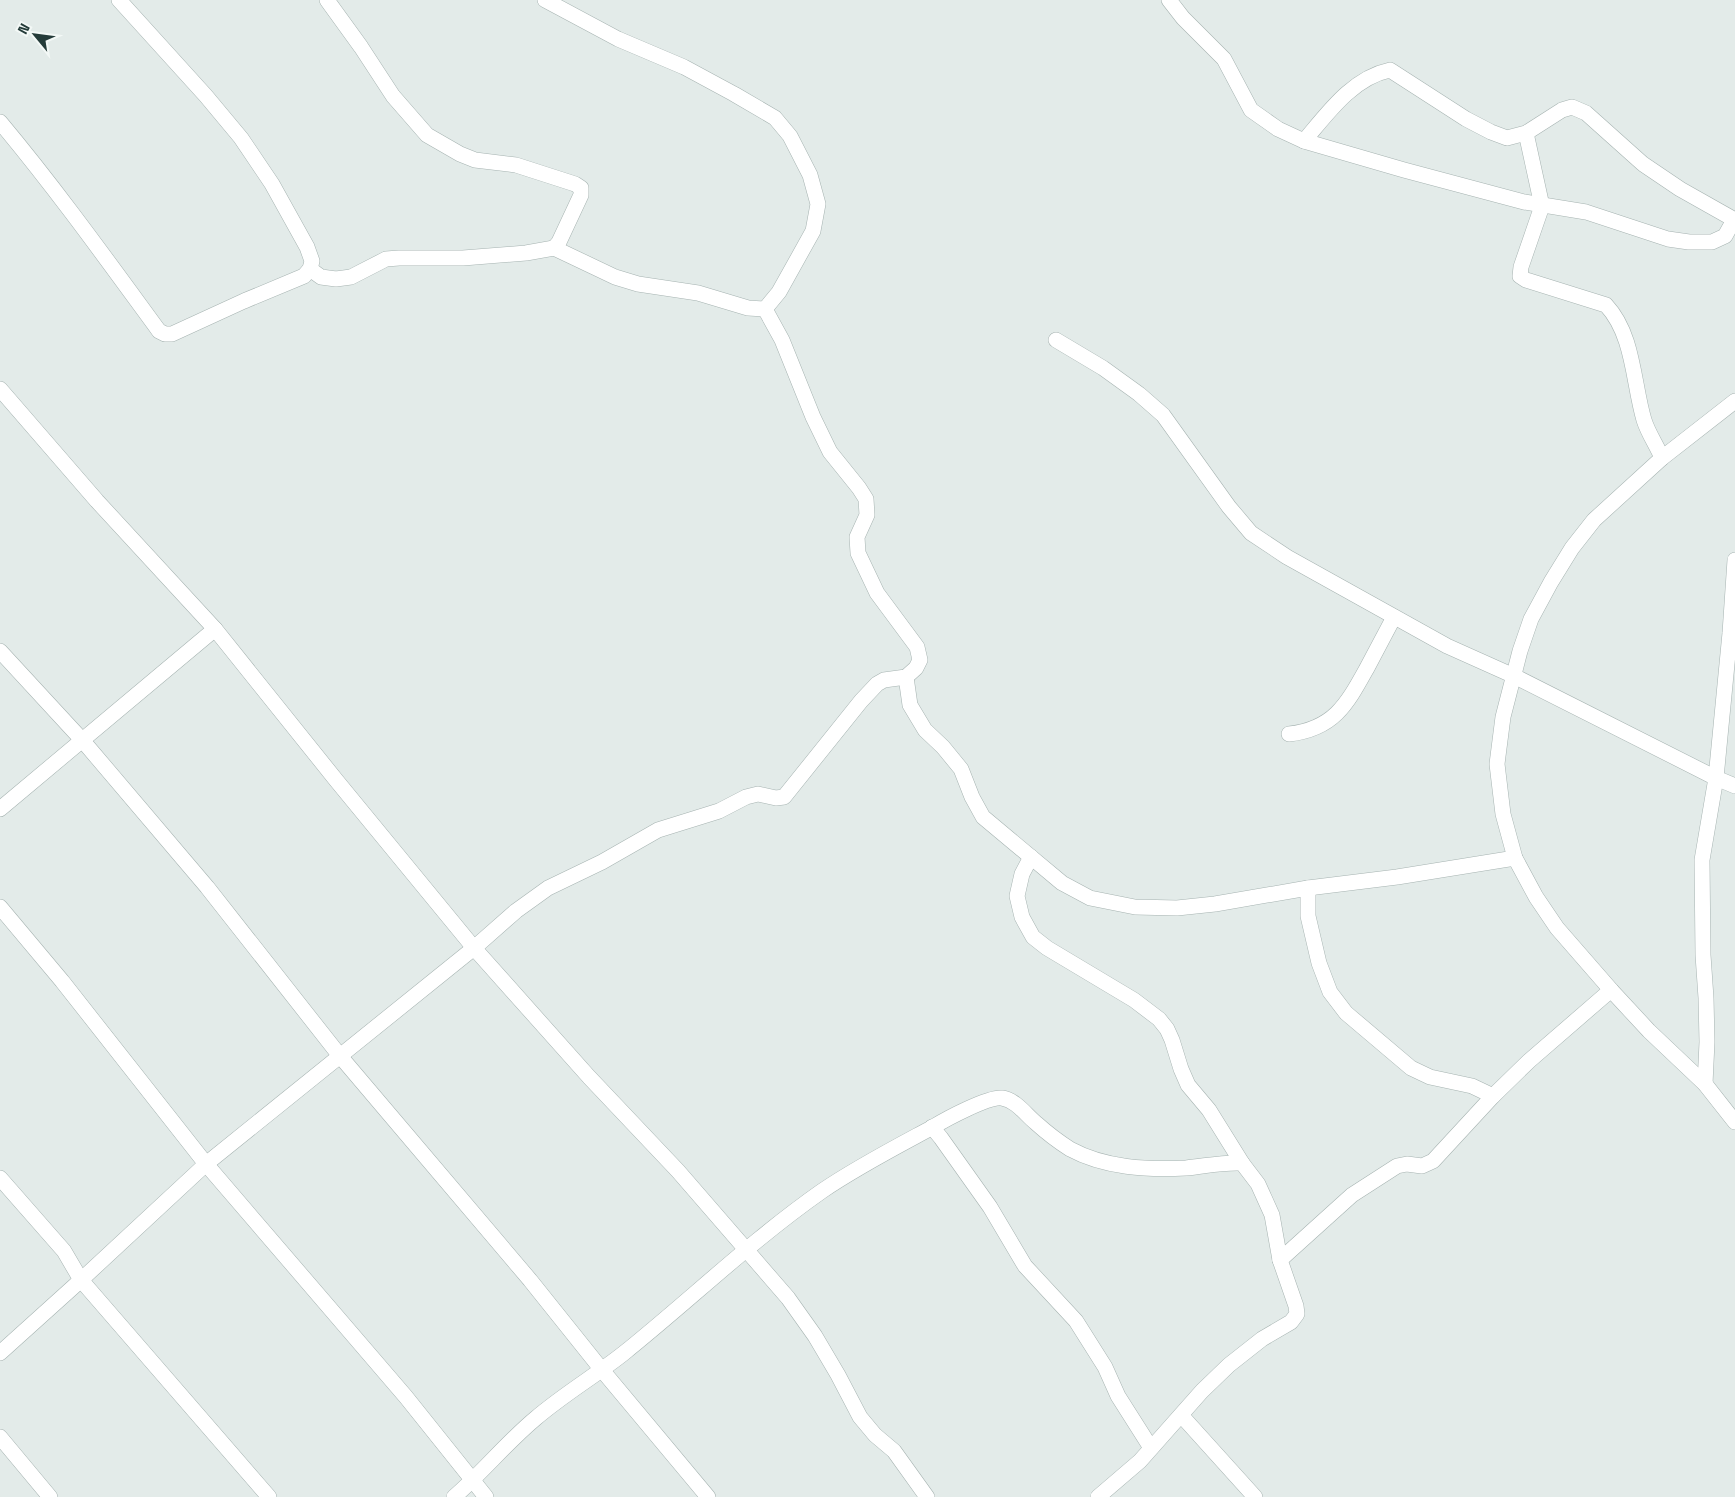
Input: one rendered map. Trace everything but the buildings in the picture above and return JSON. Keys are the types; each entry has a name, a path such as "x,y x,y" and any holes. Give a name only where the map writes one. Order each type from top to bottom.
{"street":[{"path":"0,122 101,251 159,331 165,334 172,334 304,276 310,269 312,262 307,247 272,184 241,138 206,96 119,0"},
{"path":"327,0 393,96 427,135 460,154 475,160 516,165 575,184 581,188 581,195 559,242 554,248"},
{"path":"545,0 618,39 684,67 726,90 775,118 790,136 810,175 818,204 813,231 779,292 764,309"},
{"path":"1169,0 1183,18 1224,59 1251,110 1278,129 1304,141 1404,170 1542,206 1586,212 1654,235 1688,242 1712,242 1725,236 1734,220 1680,190 1643,164 1586,114 1572,108 1562,110 1526,133 1507,138 1491,132 1466,118 1390,70 1382,72 1352,88 1340,99 1304,141"},
{"path":"1526,133 1542,206 1521,267 1520,276 1526,280 1606,305 1614,314 1621,328 1630,359 1644,421 1662,458"},
{"path":"310,269 321,276 336,279 351,277 386,260 399,258 463,258 526,254 554,248 615,277 638,284 698,293 748,308 764,309"},
{"path":"0,1352 206,1164 474,948 516,911 548,888 602,862 658,830 719,811 746,797 758,794 776,798 784,797 861,701 877,684 884,680 906,677 916,668 920,660 917,647 877,593 858,553 857,537 867,515 866,499 830,452 813,417 782,340 764,309"},
{"path":"1056,340 1104,368 1163,415 1229,507 1251,532 1287,558 1461,652 1514,676 1735,786"},
{"path":"1,391 97,501 215,629 474,948 678,1171 788,1298 815,1336 860,1417 875,1435 894,1451 927,1497"},
{"path":"1735,401 1662,458 1594,520 1572,548 1531,619 1520,651 1504,717 1497,764 1503,814 1516,858 1536,897 1557,928 1611,990 1649,1031 1705,1084 1735,1122"},
{"path":"1705,1084 1708,1042 1702,955 1702,860 1716,778 1733,633 1735,560"},
{"path":"1289,734 1302,733 1320,726 1338,713 1350,700 1394,617"},
{"path":"0,809 215,629"},
{"path":"0,651 83,741 207,887 340,1056 530,1280 708,1497"},
{"path":"906,677 910,705 925,730 961,769 972,797 983,817 1062,883 1090,898 1136,907 1177,908 1215,904 1308,888 1397,877 1516,858"},
{"path":"1031,856 1022,874 1017,896 1022,917 1033,937 1047,948 1134,1000 1167,1029 1188,1085 1209,1110 1258,1184 1272,1215 1280,1260 1297,1314 1291,1322 1262,1339 1229,1365 1140,1461 1098,1497"},
{"path":"1308,888 1308,916 1319,963 1330,992 1346,1013 1411,1068 1430,1077 1472,1086 1493,1096"},
{"path":"0,907 62,981 206,1164 406,1397 486,1497"},
{"path":"1280,1260 1352,1195 1397,1166 1407,1164 1422,1166 1433,1161 1493,1096 1529,1061 1611,990"},
{"path":"454,1497 473,1481 534,1419 602,1370 673,1314 774,1227 824,1190 932,1127 990,1099 1002,1098 1015,1104 1037,1125 1070,1148 1114,1165 1150,1169 1188,1168 1222,1162 1242,1162"},
{"path":"932,1127 990,1208 1025,1266 1076,1321 1105,1367 1118,1396 1151,1448"},
{"path":"0,1178 64,1251 81,1280 269,1497"},
{"path":"1181,1415 1255,1497"},
{"path":"0,1437 50,1497"}]}
